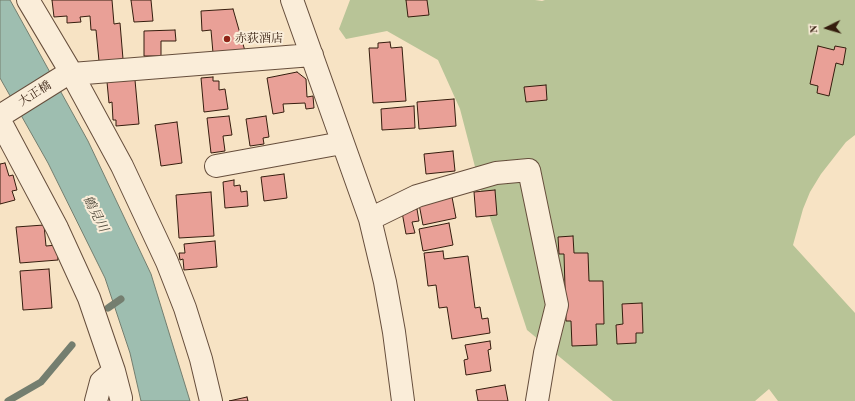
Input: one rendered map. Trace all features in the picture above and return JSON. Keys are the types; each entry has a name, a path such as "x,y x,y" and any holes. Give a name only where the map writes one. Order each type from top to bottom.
{"street":[{"path":"28,0 68,75 122,166 168,262 185,308 201,359 211,401"},
{"path":"292,0 370,220 385,282 394,332 403,401"},
{"path":"68,75 312,55"},
{"name":"大正橋","path":"2,116 68,75"},
{"path":"2,116 57,228 89,298 114,371 121,398"},
{"path":"216,166 342,143"},
{"path":"370,220 417,196 496,173 529,170 557,305 545,353 537,401"},
{"path":"96,401 101,382 114,371"}],"green space":[{"path":"350,0 855,0 855,135 846,142 821,174 810,192 803,209 793,245 855,313 855,401 778,401 769,389 755,401 613,401 527,330 481,190 460,109 438,60 387,31 346,39 339,29"}],"water":[{"name":"鶴見川","path":"0,0 10,0 88,141 151,274 190,401 141,401 130,353 105,278 48,163 0,78"}],"building":[{"path":"52,0 112,0 114,24 120,23 123,59 99,61 96,30 91,30 90,16 80,17 81,22 67,23 67,16 54,17"},
{"path":"131,0 151,0 153,21 134,22"},
{"path":"406,0 427,0 429,15 408,17"},
{"path":"233,9 245,51 213,53 211,30 202,31 201,11"},
{"path":"175,30 176,41 161,41 161,56 144,56 144,31"},
{"path":"390,42 391,48 402,47 406,101 373,103 369,48 378,48 378,43"},
{"path":"818,46 834,50 835,46 846,48 843,65 836,63 829,96 817,93 818,86 810,84"},
{"path":"297,72 306,79 307,97 313,96 314,108 306,109 305,103 283,104 284,112 273,114 267,78"},
{"path":"213,77 213,81 219,81 219,90 225,89 228,109 204,112 201,78"},
{"path":"135,80 139,124 116,126 116,120 113,120 112,102 109,103 107,82"},
{"path":"546,85 547,100 526,102 524,87"},
{"path":"454,99 456,126 419,129 417,102"},
{"path":"414,106 415,128 382,130 381,109"},
{"path":"229,116 232,135 223,136 225,151 211,153 207,118"},
{"path":"266,116 269,137 263,138 264,144 250,146 246,119"},
{"path":"177,122 182,163 161,166 155,125"},
{"path":"453,151 455,171 426,174 424,154"},
{"path":"5,163 9,176 13,175 17,190 12,191 15,200 0,204 0,164"},
{"path":"284,174 287,198 264,201 261,177"},
{"path":"234,180 234,186 240,185 241,192 247,191 248,206 225,208 223,182"},
{"path":"495,190 497,215 476,217 474,192"},
{"path":"211,192 214,236 179,238 176,195"},
{"path":"452,197 456,218 423,225 419,204"},
{"path":"417,209 419,221 412,222 415,233 406,234 402,212"},
{"path":"449,223 453,245 423,251 419,229"},
{"path":"44,225 46,246 57,245 58,260 20,263 16,227"},
{"path":"573,236 574,253 588,253 589,281 603,281 604,324 596,324 597,345 572,346 571,321 566,321 564,254 559,254 558,237"},
{"path":"215,241 217,267 184,270 183,259 180,260 179,253 185,253 184,244"},
{"path":"443,251 444,259 468,256 475,308 480,307 482,319 488,318 490,333 452,339 447,307 439,308 436,285 428,286 424,253"},
{"path":"49,269 52,308 23,310 20,271"},
{"path":"642,303 643,333 636,333 636,343 617,344 616,325 623,324 622,304"},
{"path":"490,341 491,349 488,350 491,371 466,375 464,360 468,359 465,345"},
{"path":"505,385 508,401 478,401 476,390"},
{"path":"247,397 248,401 229,401"}],"waterway":[{"path":"108,308 121,299"},
{"path":"8,401 41,382 72,345"}],"place":[{"name":"赤荻酒店","path":"227,39"}]}
